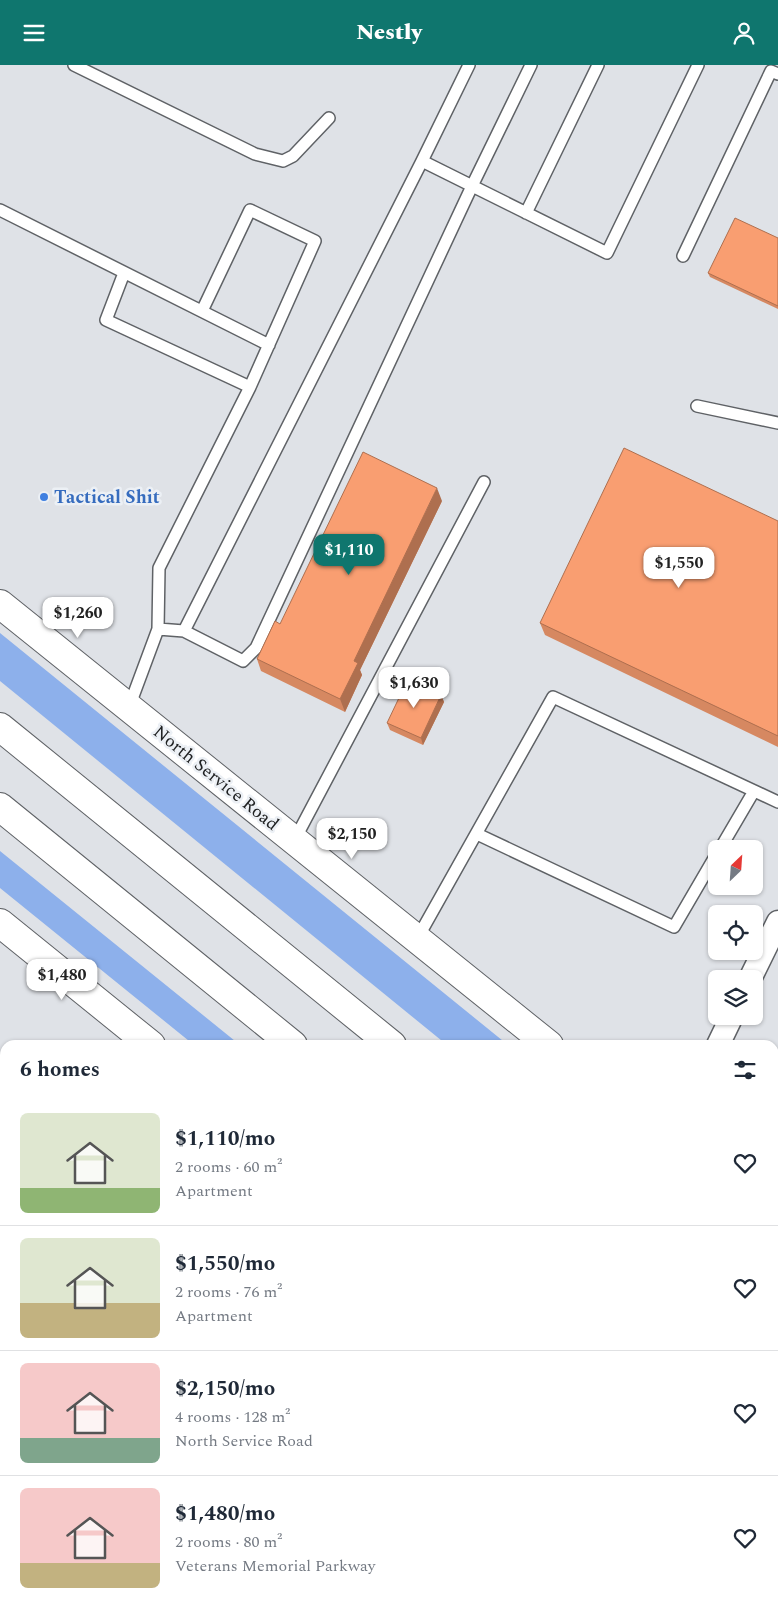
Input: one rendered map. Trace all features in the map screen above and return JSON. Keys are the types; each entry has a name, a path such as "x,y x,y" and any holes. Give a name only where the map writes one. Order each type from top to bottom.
{"main road":[{"name":"North Service Road","path":"0,604 543,1040"},
{"path":"0,727 386,1040"},
{"path":"0,807 287,1040"},
{"path":"0,923 145,1040"}],"street":[{"path":"754,970 778,922"},
{"path":"720,1040 728,1025"}],"lane":[{"path":"74,65 255,154 282,161 293,156 329,117"},
{"path":"184,631 469,65"},
{"path":"158,629 184,631 243,661 256,648 472,186 531,65"},
{"path":"526,213 598,65"},
{"path":"422,161 607,253 698,65"},
{"path":"683,256 771,71 778,74"},
{"path":"129,707 158,629 159,568 250,387 315,241 250,210 202,311"},
{"path":"0,211 269,345"},
{"path":"124,273 106,320 250,387"},
{"path":"697,406 778,423"},
{"path":"294,841 484,482"},
{"path":"417,939 553,697 778,802"},
{"path":"725,840 754,791"},
{"path":"476,833 674,927 708,869"}],"shaded area":[{"path":"0,633 502,1040 441,1040 0,681"},
{"path":"0,851 234,1040 188,1040 0,888"}],"building":[{"path":"735,218 778,238 778,306 708,273"},
{"path":"624,448 778,521 778,736 540,623"},
{"path":"363,452 437,488 354,661 358,663 340,699 257,659 275,621 280,624"},
{"path":"408,679 441,695 421,738 387,723"}],"place":[{"name":"Tactical Shit","path":"44,497"}]}
